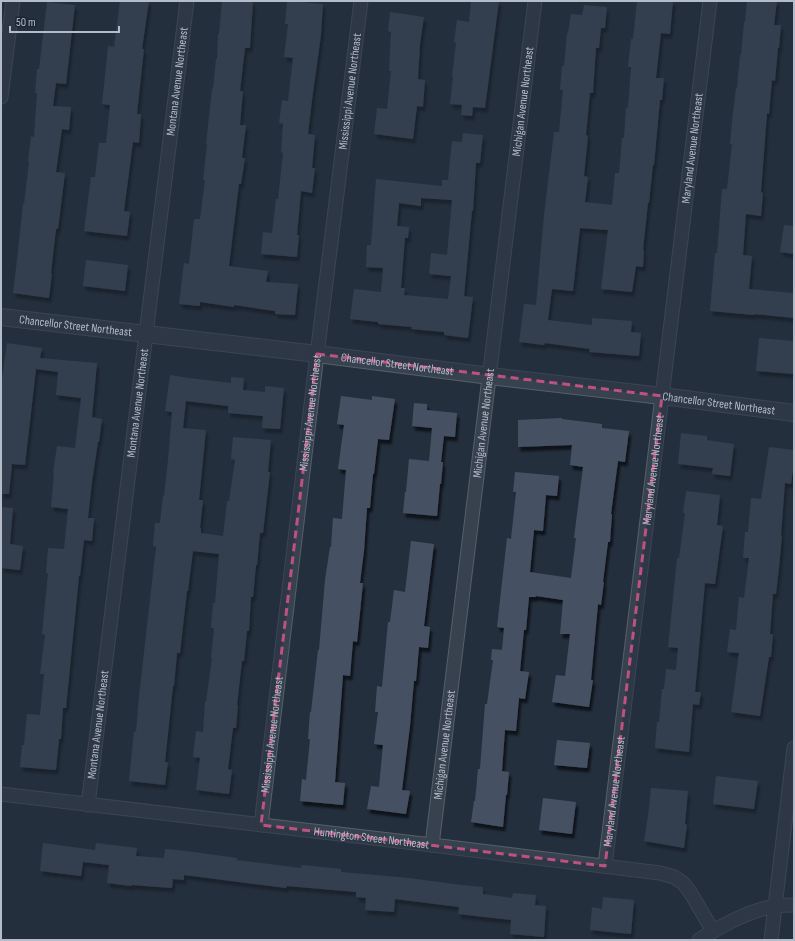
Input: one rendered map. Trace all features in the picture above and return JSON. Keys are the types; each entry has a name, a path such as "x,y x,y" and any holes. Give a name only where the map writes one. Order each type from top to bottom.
{"street":[{"path":"1,97 13,1"},
{"name":"Montana Avenue Northeast","path":"88,804 187,1"},
{"name":"Mississippi Avenue Northeast","path":"261,825 361,1"},
{"name":"Michigan Avenue Northeast","path":"432,845 535,1"},
{"name":"Maryland Avenue Northeast","path":"605,866 710,1"},
{"name":"Chancellor Street Northeast","path":"1,317 147,333 794,413"},
{"path":"771,940 794,748"},
{"name":"Huntington Street Northeast","path":"1,794 660,873 674,877 683,882 713,931"},
{"path":"700,940 713,931 753,912 776,906 794,905"}],"highlighted area":[{"path":"317,354 662,396 605,866 261,825"}],"building":[{"path":"120,1 149,1 142,49 144,49 137,114 141,114 139,143 133,142 124,211 130,212 127,236 84,231 91,177 95,177 99,143 106,143 110,105 102,104 108,46 114,47"},
{"path":"222,1 253,1 250,48 245,48 240,91 243,91 240,125 246,125 242,158 245,158 241,184 239,184 229,266 268,271 266,282 298,284 295,315 275,314 275,311 234,305 234,307 200,302 200,306 179,304 184,263 189,264 194,219 200,219 205,180 203,180 206,144 217,59"},
{"path":"287,1 323,4 321,35 308,134 315,135 312,168 315,168 312,193 301,191 297,235 299,235 297,257 261,254 263,232 272,233 276,199 278,199 283,153 281,152 283,124 279,123 282,100 288,101 293,58 284,57 288,24 285,24"},
{"path":"471,1 499,1 485,108 473,107 472,116 461,115 462,105 450,104 457,20 469,22"},
{"path":"637,1 673,1 670,34 661,33 656,78 664,78 648,203 643,250 643,267 636,266 632,292 601,289 608,230 580,228 573,291 552,289 548,320 592,325 592,318 632,321 631,332 641,333 639,356 589,352 590,349 545,343 544,345 519,342 524,304 536,305 544,215 554,132 559,132 563,90 560,90 562,66 564,66 567,33 571,14 582,15 584,5 607,7 605,28 601,28 599,48 596,48 593,93 590,93 586,135 588,136 584,176 588,177 585,202 612,205 615,173 619,173 622,138 624,138 626,107 628,108 631,67 628,67"},
{"path":"747,1 777,1 774,25 781,25 775,81 772,80 769,114 767,113 761,192 763,193 761,216 746,214 743,255 752,256 749,289 794,293 794,318 710,311 715,253 717,253 722,189 727,189 732,144 730,144 732,121"},
{"path":"47,2 75,5 66,84 56,83 53,106 71,107 69,130 62,129 56,172 65,173 58,229 56,229 49,298 13,293 31,136 34,137 37,69 39,69"},
{"path":"390,12 424,17 420,44 418,79 425,80 423,107 417,106 413,139 374,134 377,108 387,109 391,71 389,71 391,32 388,31"},
{"path":"463,133 483,135 480,163 476,163 473,211 464,296 473,297 468,338 444,335 444,332 411,329 412,327 378,324 378,322 350,319 354,289 381,292 383,268 366,267 367,245 371,245 376,179 442,186 442,180 448,180 452,141 462,142","holes":["421,198 452,200 447,255 431,253 429,274 451,276 448,299 404,295 405,288 401,288 405,238 408,238 409,227 397,226 399,203 421,206"]},
{"path":"784,225 794,226 794,254 780,252"},
{"path":"86,260 128,265 125,291 83,286"},
{"path":"759,338 794,341 794,374 756,371"},
{"path":"7,343 42,348 40,358 97,363 92,417 102,419 88,518 94,518 92,541 84,540 66,708 63,708 61,739 59,739 56,770 20,767 27,714 40,715 44,674 40,674 45,635 42,634 48,573 46,573 48,548 64,549 68,509 51,507 53,473 57,446 75,448 81,398 56,395 58,372 36,369 25,465 12,464 9,494 1,494 1,386"},
{"path":"170,375 231,383 231,377 244,378 243,390 265,392 265,386 284,388 280,429 262,428 263,416 228,413 228,406 186,401 183,428 206,430 199,500 203,500 200,528 201,533 223,536 227,501 229,501 235,460 231,459 233,437 271,440 268,472 270,472 263,533 260,533 253,597 251,597 249,631 247,631 244,661 242,661 236,728 233,728 228,769 232,770 229,794 196,790 200,758 193,757 196,731 203,732 205,702 212,658 214,628 211,628 213,603 215,603 219,554 193,551 180,653 177,653 173,686 165,762 168,762 165,785 129,781 134,731 136,732 156,547 153,546 155,523 160,523 168,460 172,412 165,411"},
{"path":"341,396 372,400 372,396 395,399 389,440 378,439 370,508 367,508 360,583 363,583 357,642 353,641 350,676 343,675 335,782 345,783 343,805 300,801 302,779 306,780 310,739 308,739 310,712 319,650 325,580 331,547 333,518 342,519 346,470 338,469 344,425 337,424"},
{"path":"414,403 427,404 427,410 457,413 455,437 444,436 441,462 443,462 437,516 403,513 409,459 429,461 432,428 412,426"},
{"path":"562,418 602,424 602,428 629,431 625,462 618,461 611,514 610,542 608,542 601,605 598,604 591,680 593,680 589,707 552,702 556,675 565,676 570,634 560,634 563,600 536,596 529,597 520,671 529,672 525,699 519,698 516,731 505,730 502,771 509,772 503,827 471,822 475,801 478,769 480,769 485,704 487,704 493,660 491,660 492,649 502,650 504,628 497,627 507,538 511,539 516,492 513,492 515,472 559,476 557,496 546,495 543,531 534,530 530,572 571,578 576,538 574,538 583,467 570,465 572,445 518,447 518,420"},
{"path":"681,433 707,436 707,440 734,444 730,476 712,474 713,468 678,464"},
{"path":"769,447 794,450 794,462 791,484 785,483 779,568 776,594 773,594 770,634 773,634 771,657 769,657 760,716 731,712 739,653 727,652 730,629 736,630 739,597 744,598 749,558 743,558 745,532 748,532 751,498 761,499"},
{"path":"686,491 720,495 717,525 723,526 715,584 705,583 695,692 701,692 699,705 693,704 689,752 655,748 657,722 659,722 662,689 664,689 666,669 676,670 678,648 668,647 677,558 679,558 685,513 683,513"},
{"path":"1,507 13,508 10,544 23,546 20,570 1,568"},
{"path":"411,541 434,544 424,626 430,627 428,648 419,647 402,790 410,791 406,814 367,809 371,786 379,787 383,745 374,744 378,712 375,712 377,686 382,687 388,622 390,622 394,590 405,592"},
{"path":"557,740 590,743 587,768 554,765"},
{"path":"716,776 758,781 754,809 713,804"},
{"path":"651,788 688,791 685,824 687,825 684,848 644,841"},
{"path":"543,798 576,802 572,834 539,830"},
{"path":"43,843 95,850 96,843 137,848 136,856 164,858 165,849 186,851 237,858 237,860 301,868 302,865 341,869 341,872 483,887 483,894 512,898 513,893 536,895 535,905 546,906 544,937 510,934 511,920 458,914 459,907 395,899 394,912 365,910 366,898 356,897 356,892 287,886 286,888 184,875 184,880 173,879 172,888 131,886 107,883 109,865 83,862 81,876 40,871"},
{"path":"603,897 634,900 631,934 590,930 592,907 602,909"}]}
